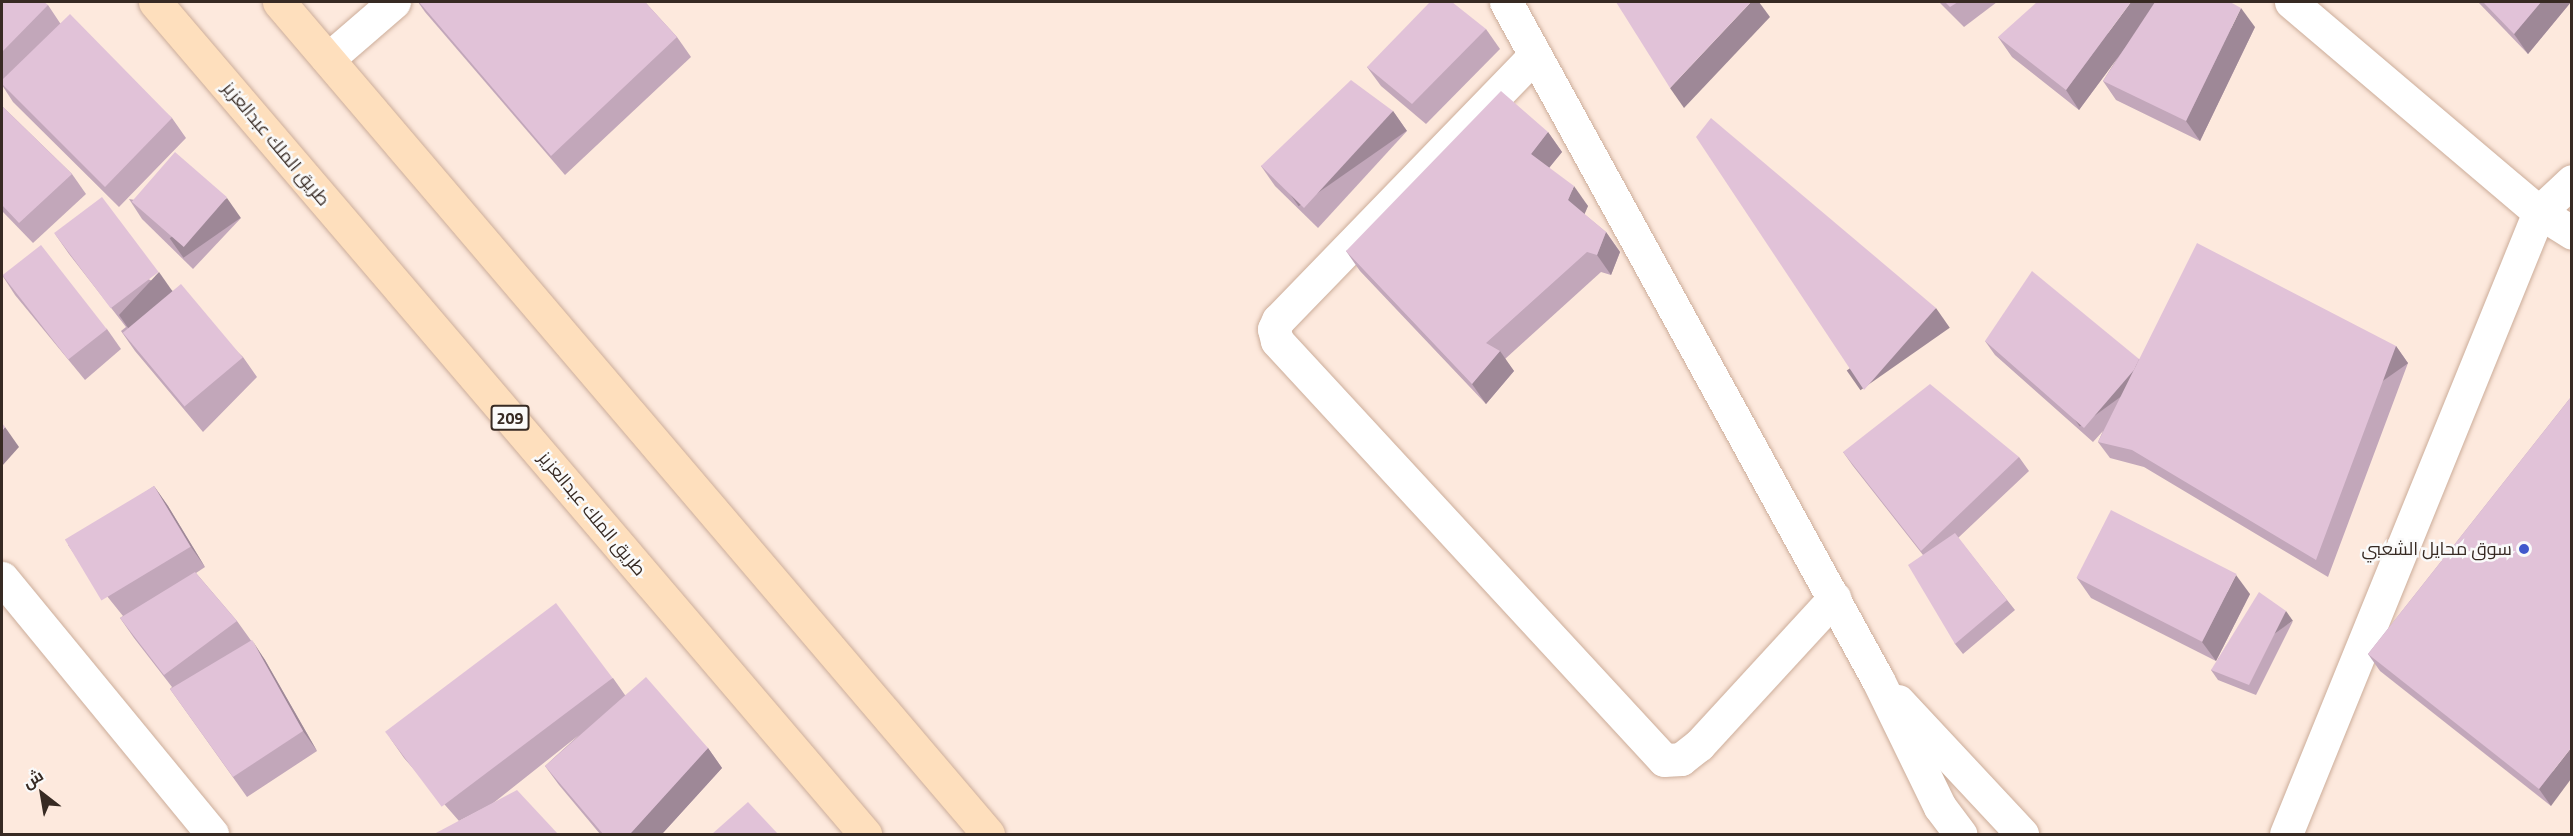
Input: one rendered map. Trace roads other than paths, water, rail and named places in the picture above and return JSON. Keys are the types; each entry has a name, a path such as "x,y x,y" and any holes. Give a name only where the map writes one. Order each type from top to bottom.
{"main road":[{"name":"طريق الملك عبدالعزيز","path":"155,2 865,834"},
{"path":"279,2 988,834"}],"street":[{"path":"328,59 394,2"},
{"path":"1506,2 1834,598 1878,680 1940,807 1960,834"},
{"path":"2291,2 2539,212 2571,233"},
{"path":"1535,55 1278,320 1274,329 1277,341 1664,760 1681,759 1700,745 1834,598"},
{"path":"2286,834 2539,212 2571,181"},
{"path":"2,578 212,834"},
{"path":"1878,680 2022,834"}],"place":[{"name":"سوق محايل الشعبي","path":"2524,549"}]}
